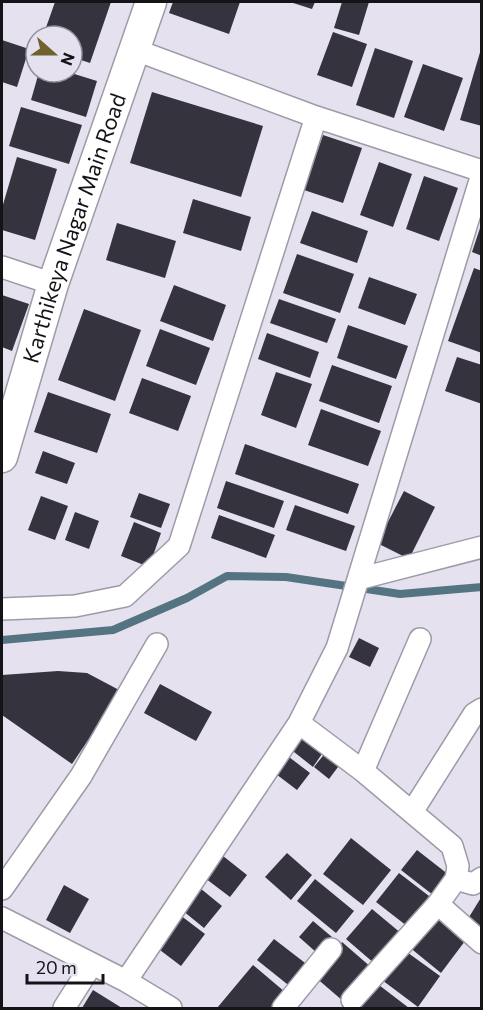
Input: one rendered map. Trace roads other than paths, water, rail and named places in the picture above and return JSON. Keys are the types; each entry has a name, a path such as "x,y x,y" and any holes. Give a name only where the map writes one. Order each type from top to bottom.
{"street":[{"name":"Karthikeya Nagar Main Road","path":"4,441 53,284 151,2"},
{"path":"126,981 299,723 338,648 482,172 316,117 133,50"},
{"path":"2,609 75,606 125,596 179,546 316,117"},
{"path":"2,267 53,284"},
{"path":"358,579 482,547"},
{"path":"363,771 420,639"},
{"path":"2,889 81,776 157,645"},
{"path":"412,812 474,714 482,709"},
{"path":"299,723 363,771 452,846 458,866 456,879 438,904 352,1000"},
{"path":"456,879 473,884 482,878"},
{"path":"438,904 482,943"},
{"path":"2,918 126,981 171,1008"},
{"path":"283,1008 331,949"},
{"path":"64,1008 92,964"}],"waterway":[{"path":"2,640 113,630 187,598 227,576 286,577 400,594 482,587"}]}
